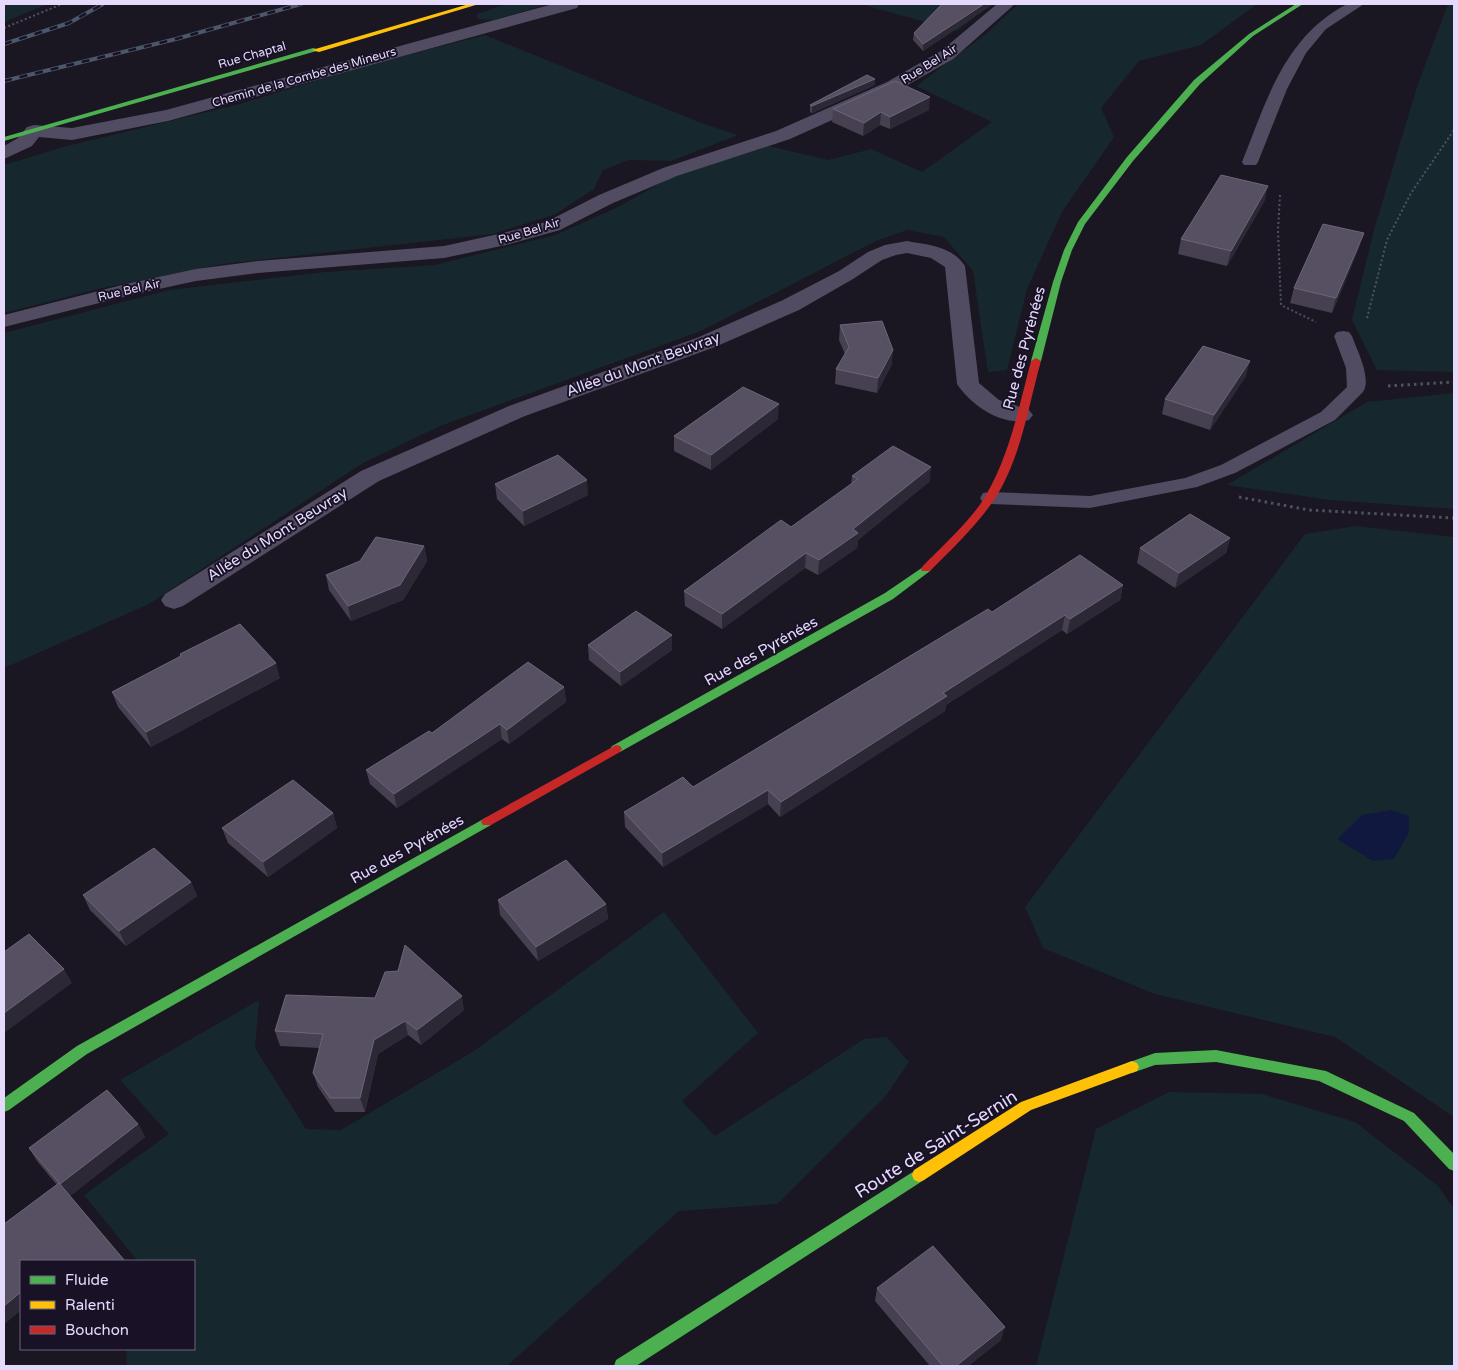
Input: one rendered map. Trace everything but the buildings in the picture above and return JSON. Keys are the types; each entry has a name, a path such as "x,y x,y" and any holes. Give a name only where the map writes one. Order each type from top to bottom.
{"street":[{"name":"Rue Chaptal","path":"4,139 476,4"},
{"name":"Chemin de la Combe des Mineurs","path":"34,131 72,134 168,114 571,4"},
{"name":"Rue Bel Air","path":"4,321 196,275 258,266 444,252 506,239 553,226 606,199 670,172 783,135 893,86 947,55 1007,4"},
{"name":"Rue des Pyrénées","path":"4,1106 82,1050 889,596 930,566 964,530 990,498 1010,457 1057,282 1068,250 1081,224 1130,159 1197,82 1250,35 1300,4"},
{"path":"4,153 25,142 34,131"},
{"name":"Allée du Mont Beuvray","path":"174,600 370,476 517,411 707,342 791,305 846,275 875,256 892,249 914,248 937,253 949,259 955,266 968,384 977,396 991,406 1002,411 1021,415"},
{"name":"Route de Saint-Sernin","path":"622,1366 1026,1106 1155,1059 1216,1056 1321,1075 1409,1117 1454,1164"}],"lane":[{"path":"1250,162 1290,69 1303,48 1320,27 1357,4"},
{"path":"990,498 1090,502 1190,483 1228,469 1328,416 1356,388 1355,368 1343,336"}],"path":[{"path":"4,28 62,4"},
{"path":"1280,195 1278,230 1281,305 1343,336 1364,332 1387,240 1411,193 1454,130"},
{"path":"1356,388 1454,382"},
{"path":"1233,496 1310,510 1454,518"}],"shaded area":[{"path":"4,4 48,4 4,22"},
{"path":"506,4 549,4 493,20 477,19 477,14"},
{"path":"861,4 970,4 986,8 957,31"},
{"path":"1018,4 1257,4 1201,45 1139,61 1101,108 1114,137 1062,212 1027,289 1007,370 988,372 973,271 944,237 907,230 876,241 701,331 440,426 363,463 149,604 4,668 4,333 169,290 325,272 435,265 555,235 618,207 668,179 768,146 829,160 871,149 922,172 992,122 916,86 987,33"},
{"path":"1448,4 1454,4 1454,372 1377,370 1352,320 1374,230 1417,87"},
{"path":"485,35 701,123 738,135 671,161 629,160 603,170 594,189 556,214 493,234 223,264 102,288 4,313 4,165 67,146 240,104 357,68"},
{"path":"1454,393 1454,509 1330,500 1227,485 1367,402"},
{"path":"1356,526 1454,537 1454,1117 1335,1037 1155,994 1043,948 1025,907 1305,534"},
{"path":"664,912 758,1033 682,1101 715,1136 864,1039 887,1037 909,1062 885,1097 777,1204 679,1211 507,1366 127,1366 126,1350 195,1350 195,1260 137,1260 84,1195 169,1134 120,1080 259,1000 255,1048 306,1129 341,1130 474,1051"},
{"path":"1169,1092 1262,1094 1355,1122 1438,1186 1454,1209 1454,1366 1036,1366 1096,1129"}],"water":[{"path":"1391,810 1409,816 1409,832 1394,859 1373,861 1337,839 1362,815"}],"railway":[{"path":"4,44 69,23 103,4"},
{"path":"4,81 176,39 301,4"}],"traffic: fast":[{"path":"1036,361 1057,282 1068,250 1081,224 1130,159 1197,82 1251,35 1300,4"},
{"path":"4,139 316,50"},
{"path":"616,749 889,596 926,569"},
{"path":"4,1106 82,1050 487,822"},
{"path":"1132,1067 1155,1059 1216,1056 1321,1075 1409,1117 1454,1164"},
{"path":"622,1366 919,1175"}],"traffic: slow":[{"path":"316,50 476,4"},
{"path":"919,1175 1026,1106 1132,1067"}],"traffic: jam":[{"path":"926,569 964,530 990,498 1010,457 1036,361"},
{"path":"487,822 616,749"}]}
